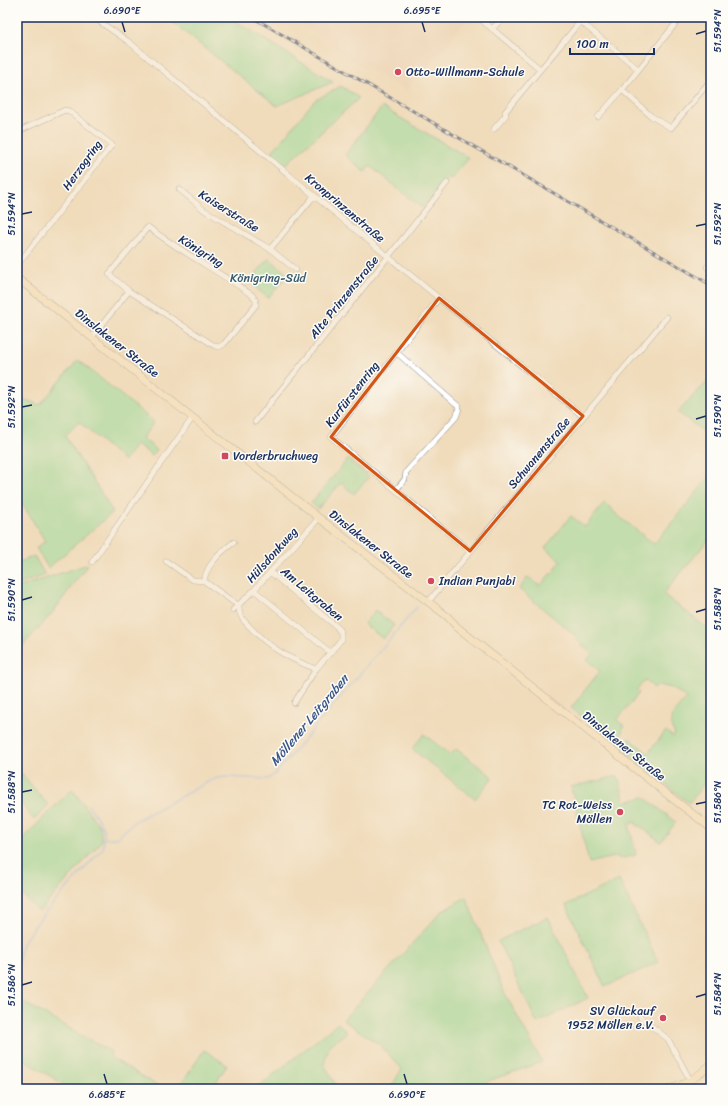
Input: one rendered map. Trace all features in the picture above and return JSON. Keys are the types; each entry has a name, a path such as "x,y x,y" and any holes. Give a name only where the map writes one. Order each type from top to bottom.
{"main road":[{"name":"Dinslakener Straße","path":"17,278 319,518 428,602 457,627 711,828"},
{"path":"669,1089 701,1074 711,1064"}],"street":[{"path":"17,20 24,17"},
{"name":"Kronprinzenstraße","path":"93,17 129,42 388,257 583,416"},
{"path":"478,17 540,69"},
{"path":"492,29 504,17"},
{"path":"598,117 622,90 681,17"},
{"path":"494,129 506,115 505,112 582,19 638,69"},
{"path":"622,90 651,116 671,128 711,80"},
{"name":"Herzogring","path":"17,132 69,110 112,145 17,265"},
{"name":"Alte Prinzenstraße","path":"255,422 447,183"},
{"name":"Kaiserstraße","path":"179,189 204,210 270,249 296,270"},
{"path":"270,249 314,196"},
{"name":"Königring","path":"148,227 181,251 252,296 256,301 256,305 219,348 129,291 109,274 148,227"},
{"path":"92,337 129,291"},
{"name":"Kurfürstenring","path":"439,298 331,437 470,551"},
{"name":"Schwanenstraße","path":"428,602 667,317"},
{"path":"396,352 459,407 456,417 406,472 405,478 396,490"},
{"path":"92,562 193,417"},
{"name":"Hülsdonkweg","path":"234,610 319,518"},
{"path":"204,581 205,572 222,551 234,542"},
{"path":"166,561 193,580 204,581 239,606 238,612 245,622 260,638 278,652 296,662 316,669"},
{"name":"Am Leitgraben","path":"270,572 337,627 341,633 341,640 316,669 294,703"},
{"path":"254,590 331,653"},
{"path":"640,1017 668,1039 690,1080"}],"highlighted area":[{"path":"439,298 583,416 470,551 331,437"}],"shaded area":[{"path":"246,17 275,17 267,29"},
{"name":"Otto-Willmann-Schule","path":"309,17 469,17 406,91 340,53 326,38 302,25"}],"green space":[{"path":"177,17 229,17 333,82 277,106 171,21"},
{"path":"341,86 359,98 285,165 271,153 314,101"},
{"path":"382,107 469,158 452,178 448,178 422,208 370,166 365,172 345,155"},
{"name":"Königring-Süd","path":"269,258 288,275 268,298 249,282"},
{"path":"78,360 154,422 142,438 157,450 152,456 137,444 124,461 79,422 65,436 113,512 48,568 36,548 45,541 17,495 17,397 40,405"},
{"path":"711,378 711,438 678,412"},
{"path":"348,459 369,477 354,494 341,483 318,509 311,503"},
{"path":"711,475 711,537 663,594 711,631 711,775 689,803 621,749 629,738 648,753 666,731 673,737 675,734 672,728 671,719 673,714 686,698 672,688 658,685 654,688 645,680 636,690 639,693 617,720 624,726 616,745 571,708 600,671 587,660 592,654 575,638 577,637 519,589 528,577 540,586 551,573 552,574 555,571 561,561 545,548 571,516 585,527 605,502 616,514 654,544"},
{"path":"34,556 45,575 17,585 17,563"},
{"path":"88,564 53,612 17,652 17,588"},
{"path":"375,610 394,625 383,639 364,624"},
{"path":"424,734 450,755 456,749 493,777 475,799 412,749"},
{"path":"17,768 48,805 34,820 17,798"},
{"name":"TC Rot-Weiss Möllen","path":"618,776 625,802 644,797 676,822 661,842 640,826 637,826 636,822 629,824 636,855 619,859 618,856 589,863 571,787"},
{"path":"72,789 100,827 102,841 39,912 17,889 17,846"},
{"path":"619,880 658,962 605,987 566,905"},
{"path":"466,897 504,992 542,1062 491,1080 474,1089 390,1089 402,1069 380,1045 343,1020 441,912"},
{"path":"548,917 588,998 537,1023 498,941"},
{"path":"23,1002 111,1052 110,1057 163,1089 71,1089 20,1057"},
{"path":"338,1023 347,1032 329,1046 324,1064 338,1089 262,1089 258,1087"},
{"path":"204,1050 227,1065 212,1089 178,1089"}],"waterway":[{"name":"Möllener Leitgraben","path":"105,838 117,838 135,821 217,778 268,779 275,774 417,607"},
{"name":"Möllener Leitgraben","path":"17,964 22,944 42,916 103,848 104,835 102,825 88,805"}],"railway":[{"path":"252,17 711,285"}],"place":[{"name":"Otto-Willmann-Schule","path":"398,72"},
{"name":"Vorderbruchweg","path":"225,456"},
{"name":"Indian Punjabi","path":"431,581"},
{"name":"TC Rot-Weiss Möllen","path":"620,812"},
{"name":"SV Glückauf 1952 Möllen e.V.","path":"663,1018"}]}
